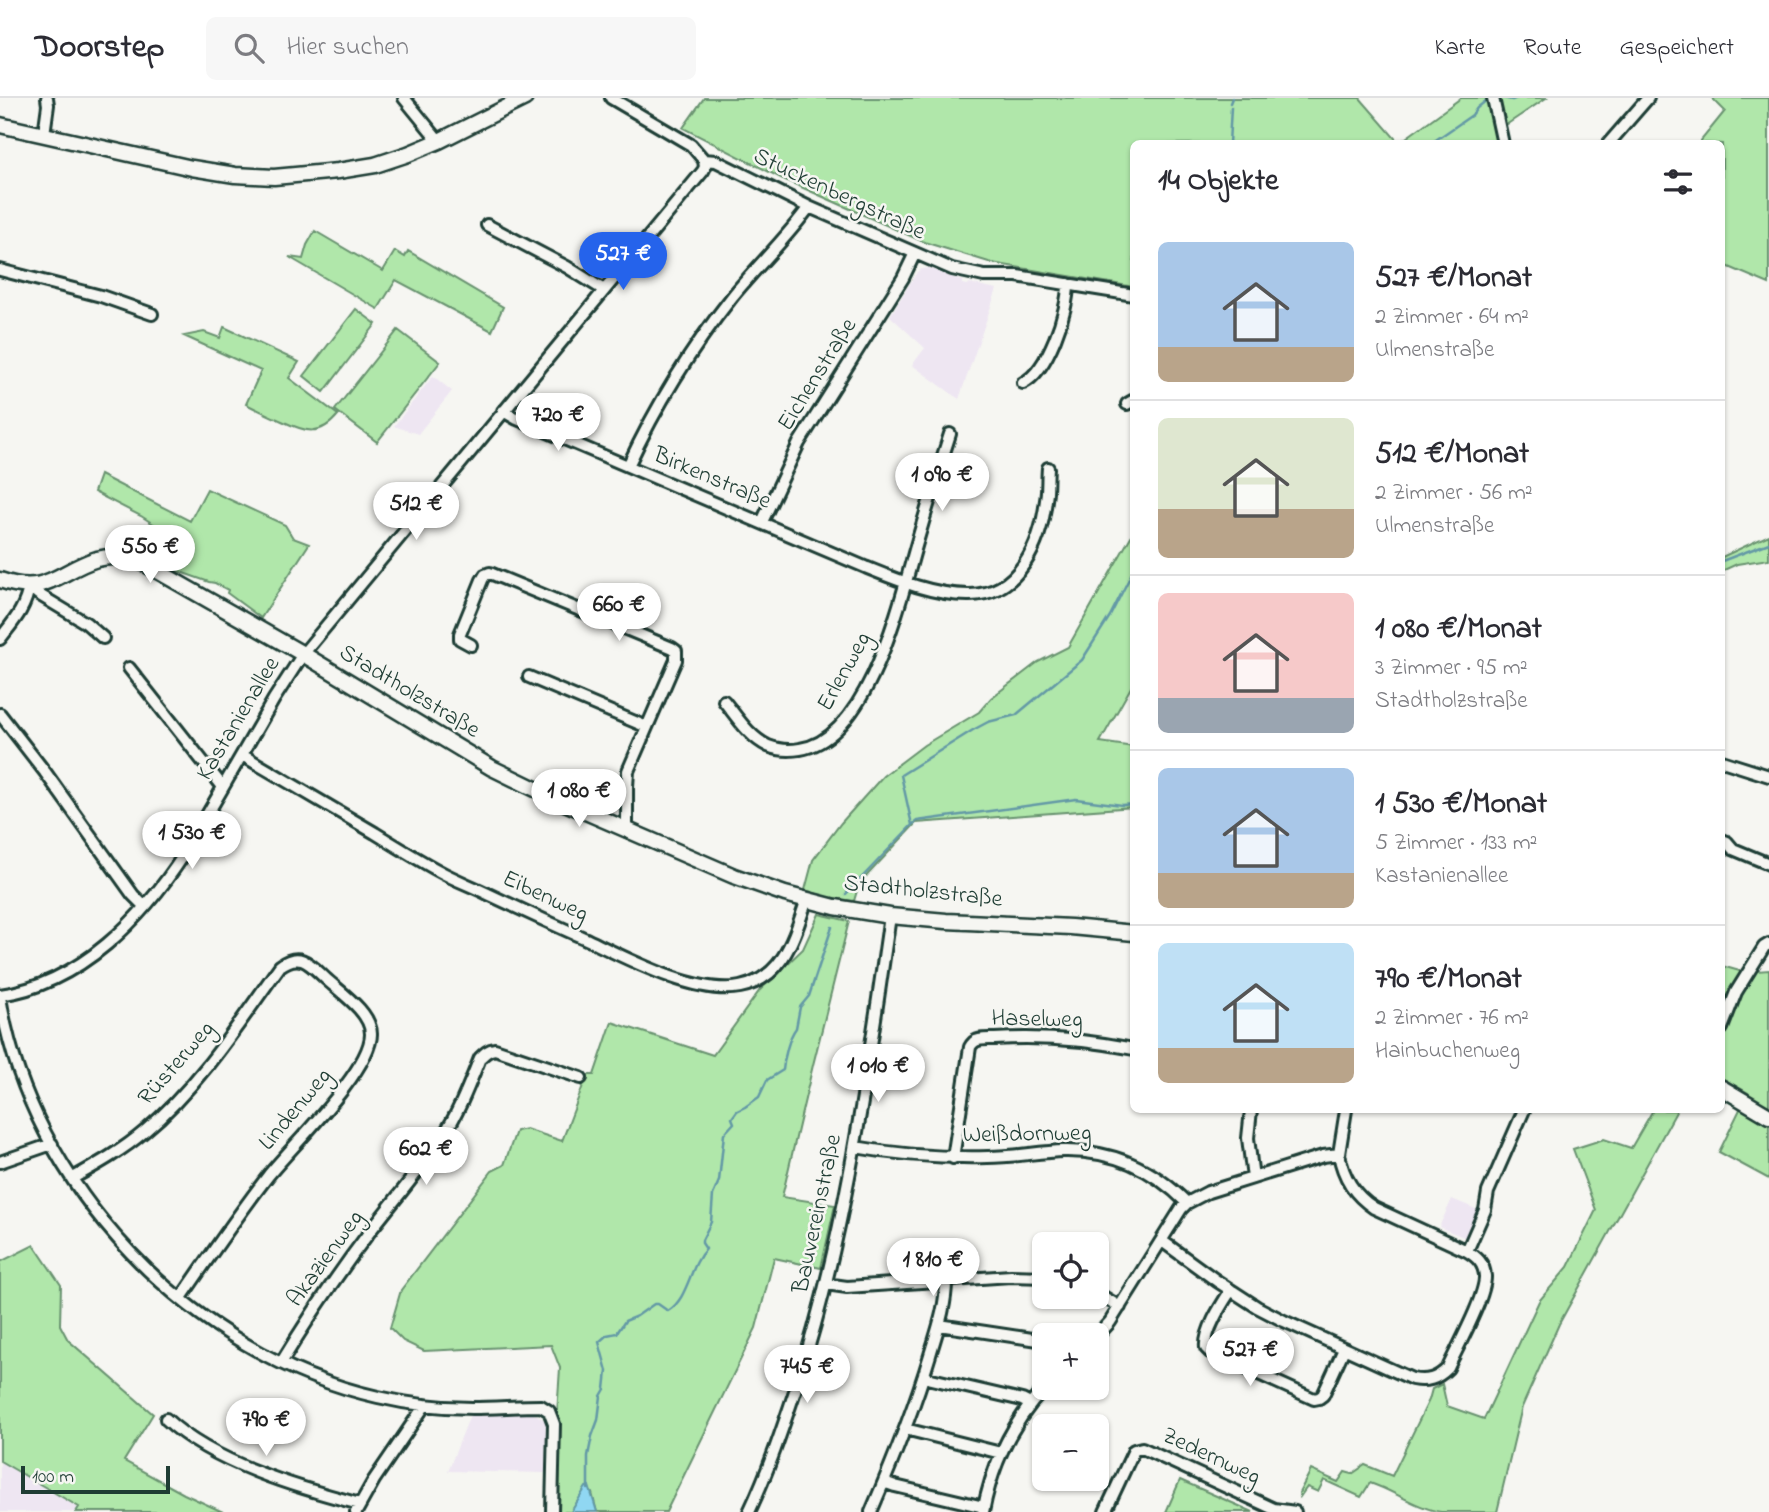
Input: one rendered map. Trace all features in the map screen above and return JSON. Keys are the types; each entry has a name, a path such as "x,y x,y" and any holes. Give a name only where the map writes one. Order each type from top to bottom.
{"street":[{"path":"404,98 439,141"},
{"path":"0,125 192,168 235,175 274,177 328,173 375,165 439,141 524,98"},
{"name":"Stuckenbergstraße","path":"611,98 691,145 705,160 716,161 809,207 952,269 984,276 1017,276 1130,294"},
{"path":"1493,98 1502,140"},
{"path":"1611,140 1648,98"},
{"path":"44,135 51,100"},
{"name":"Kastanienallee","path":"0,996 45,984 84,962 120,933 144,906 174,870 303,654 703,171 705,160"},
{"path":"628,466 662,400 695,347 732,297 809,207"},
{"path":"487,225 567,267 604,290"},
{"name":"Eichenstraße","path":"762,522 799,443 915,253"},
{"path":"0,270 102,296 152,314"},
{"path":"1023,383 1030,380 1047,358 1066,306 1068,284"},
{"name":"Birkenstraße","path":"503,411 905,583 941,592 971,595 985,593 1009,582 1027,561 1038,536 1046,500 1048,468"},
{"path":"905,583 950,434"},
{"name":"Stadtholzstraße","path":"0,580 29,586 50,582 97,559 117,556 152,566 492,768 628,831 734,876 785,894 835,907 890,916 1130,933"},
{"path":"471,645 460,639 460,634 482,580 490,573 676,651 676,660 628,771 628,831"},
{"name":"Erlenweg","path":"724,701 753,736 771,747 797,750 818,745 835,732 867,685 890,633 905,583"},
{"path":"29,586 86,623 103,638"},
{"path":"0,639 24,607 29,586"},
{"path":"129,668 223,787"},
{"path":"529,677 647,727"},
{"path":"0,714 133,895 144,906"},
{"name":"Eibenweg","path":"242,755 440,872 614,952 676,979 699,985 740,987 769,974 786,953 807,900"},
{"path":"1725,762 1769,776"},
{"path":"1725,841 1733,849 1769,864"},
{"name":"Bauvereinstraße","path":"749,1512 787,1417 826,1284 867,1080 890,916"},
{"path":"1725,1020 1736,992 1764,947 1769,944"},
{"name":"Rüsterweg","path":"73,1178 120,1150 166,1112 228,1037 280,966 295,959"},
{"name":"Lindenweg","path":"181,1298 225,1233 270,1174 345,1086 361,1062 370,1041 370,1025 363,1013 308,962 295,959"},
{"path":"0,996 3,1018 24,1084 61,1162 95,1211 152,1275 211,1323 243,1344 319,1380 375,1396 425,1405 469,1408 541,1406 549,1411 554,1424 552,1512"},
{"name":"Haselweg","path":"953,1158 970,1047 974,1042 1041,1038 1095,1042 1130,1048"},
{"name":"Akazienweg","path":"281,1363 344,1266 418,1172 444,1134 483,1055 495,1049 581,1078"},
{"path":"1725,1090 1769,1116"},
{"path":"1251,1113 1248,1138 1253,1178"},
{"path":"1162,1241 1231,1290 1284,1321 1412,1379 1423,1381 1442,1374 1448,1368 1483,1292 1485,1276 1481,1262 1467,1251 1365,1203 1356,1194 1345,1175 1339,1154 1346,1113"},
{"path":"1467,1251 1485,1210 1488,1192 1523,1113"},
{"path":"0,1162 52,1144"},
{"name":"Weißdornweg","path":"855,1147 905,1155 953,1158 1064,1151 1101,1154 1143,1168 1187,1203"},
{"path":"1109,1323 1187,1203 1208,1192 1323,1156 1339,1154"},
{"path":"826,1284 847,1287 1032,1277"},
{"path":"871,1512 923,1377 939,1325 946,1282"},
{"path":"1231,1290 1206,1338 1206,1348 1210,1352 1314,1399 1323,1395 1344,1349"},
{"path":"1109,1300 1120,1307"},
{"path":"939,1325 1032,1339"},
{"path":"923,1377 1030,1404"},
{"path":"884,1482 984,1509 1001,1453 1034,1400"},
{"path":"166,1419 198,1443 251,1469 358,1508 373,1480 425,1405"},
{"path":"905,1429 1001,1453"},
{"name":"Zedernweg","path":"1105,1512 1134,1450 1138,1448 1274,1509 1295,1512"}],"shaded area":[{"path":"928,268 962,281 962,284 997,289 959,399 912,365 925,348 890,316 917,272"},
{"path":"433,376 452,391 418,434 394,426"},
{"path":"1452,1199 1478,1210 1466,1238 1439,1227"},
{"path":"531,1413 546,1421 545,1473 448,1471 470,1415"},
{"path":"0,1461 79,1507 76,1512 0,1512"}],"green space":[{"path":"704,98 1360,98 1396,140 1130,140 1130,286 992,263 924,242 781,178 683,128"},
{"path":"1461,98 1489,98 1498,140 1403,140"},
{"path":"1498,98 1546,98 1506,125"},
{"path":"1712,98 1769,98 1769,284 1725,265 1725,140 1701,140 1725,111"},
{"path":"315,231 383,271 395,251 405,257 408,251 503,307 492,331 396,280 378,309 289,257 303,259"},
{"path":"356,309 376,324 324,392 304,376"},
{"path":"224,327 299,362 289,378 338,415 325,427 305,430 246,404 261,371 184,336 204,332 220,338"},
{"path":"398,330 440,362 377,442 335,410"},
{"path":"100,475 190,521 207,489 285,525 293,538 309,544 261,618 227,593 228,590 215,583 172,569 135,552 114,548 124,529 149,538 173,553 186,545 141,516 94,492"},
{"path":"1769,535 1769,559 1737,564 1725,570 1725,556"},
{"path":"1130,538 1130,689 1100,742 1130,746 1130,807 916,823 859,884 854,901 826,897 805,890 813,860 841,823 883,776 924,745 979,712 991,698 1038,662 1068,647"},
{"path":"819,914 849,921 782,1197 835,1205 821,1268 774,1258 756,1328 666,1512 597,1512 592,1493 586,1488 571,1512 557,1512 560,1368 551,1345 424,1351 403,1341 390,1328 401,1290 492,1171 504,1165 516,1131 526,1129 562,1141 587,1075 594,1075 612,1022 713,1055 760,990 803,949"},
{"path":"1725,967 1743,972 1769,970 1769,1179 1719,1152 1748,1093 1725,1080"},
{"path":"1651,1113 1675,1113 1559,1324 1522,1407 1497,1512 1441,1512 1370,1483 1361,1497 1324,1480 1318,1492 1307,1487 1300,1497 1299,1493 1311,1470 1338,1482 1345,1472 1352,1474 1365,1465 1392,1476 1432,1389 1442,1384 1447,1406 1484,1419 1539,1301 1568,1267 1596,1210 1573,1149 1604,1139 1631,1148"},
{"path":"34,1245 61,1285 60,1325 68,1340 153,1414 124,1461 223,1512 76,1512 79,1507 0,1461 0,1262"},
{"path":"1180,1480 1253,1512 1166,1512"}],"water":[{"path":"589,1486 597,1512 571,1512 586,1487"}],"waterway":[{"path":"1230,103 1232,98"},
{"path":"1503,98 1517,98"},
{"path":"1436,140 1472,115 1487,100"},
{"path":"1229,140 1231,107"},
{"path":"1725,560 1769,543"},
{"path":"846,894 912,825 901,775 988,722 1016,715 1082,660 1110,616 1130,577"},
{"path":"913,824 917,821 1076,799 1130,804"},
{"path":"588,1489 588,1456 607,1371 599,1342 607,1335 617,1333 625,1321 654,1304 668,1311 685,1290 700,1256 706,1249 702,1240 711,1222 724,1134 734,1123 732,1118 737,1111 759,1097 767,1080 783,1070 800,1007 809,996 832,927"}]}
